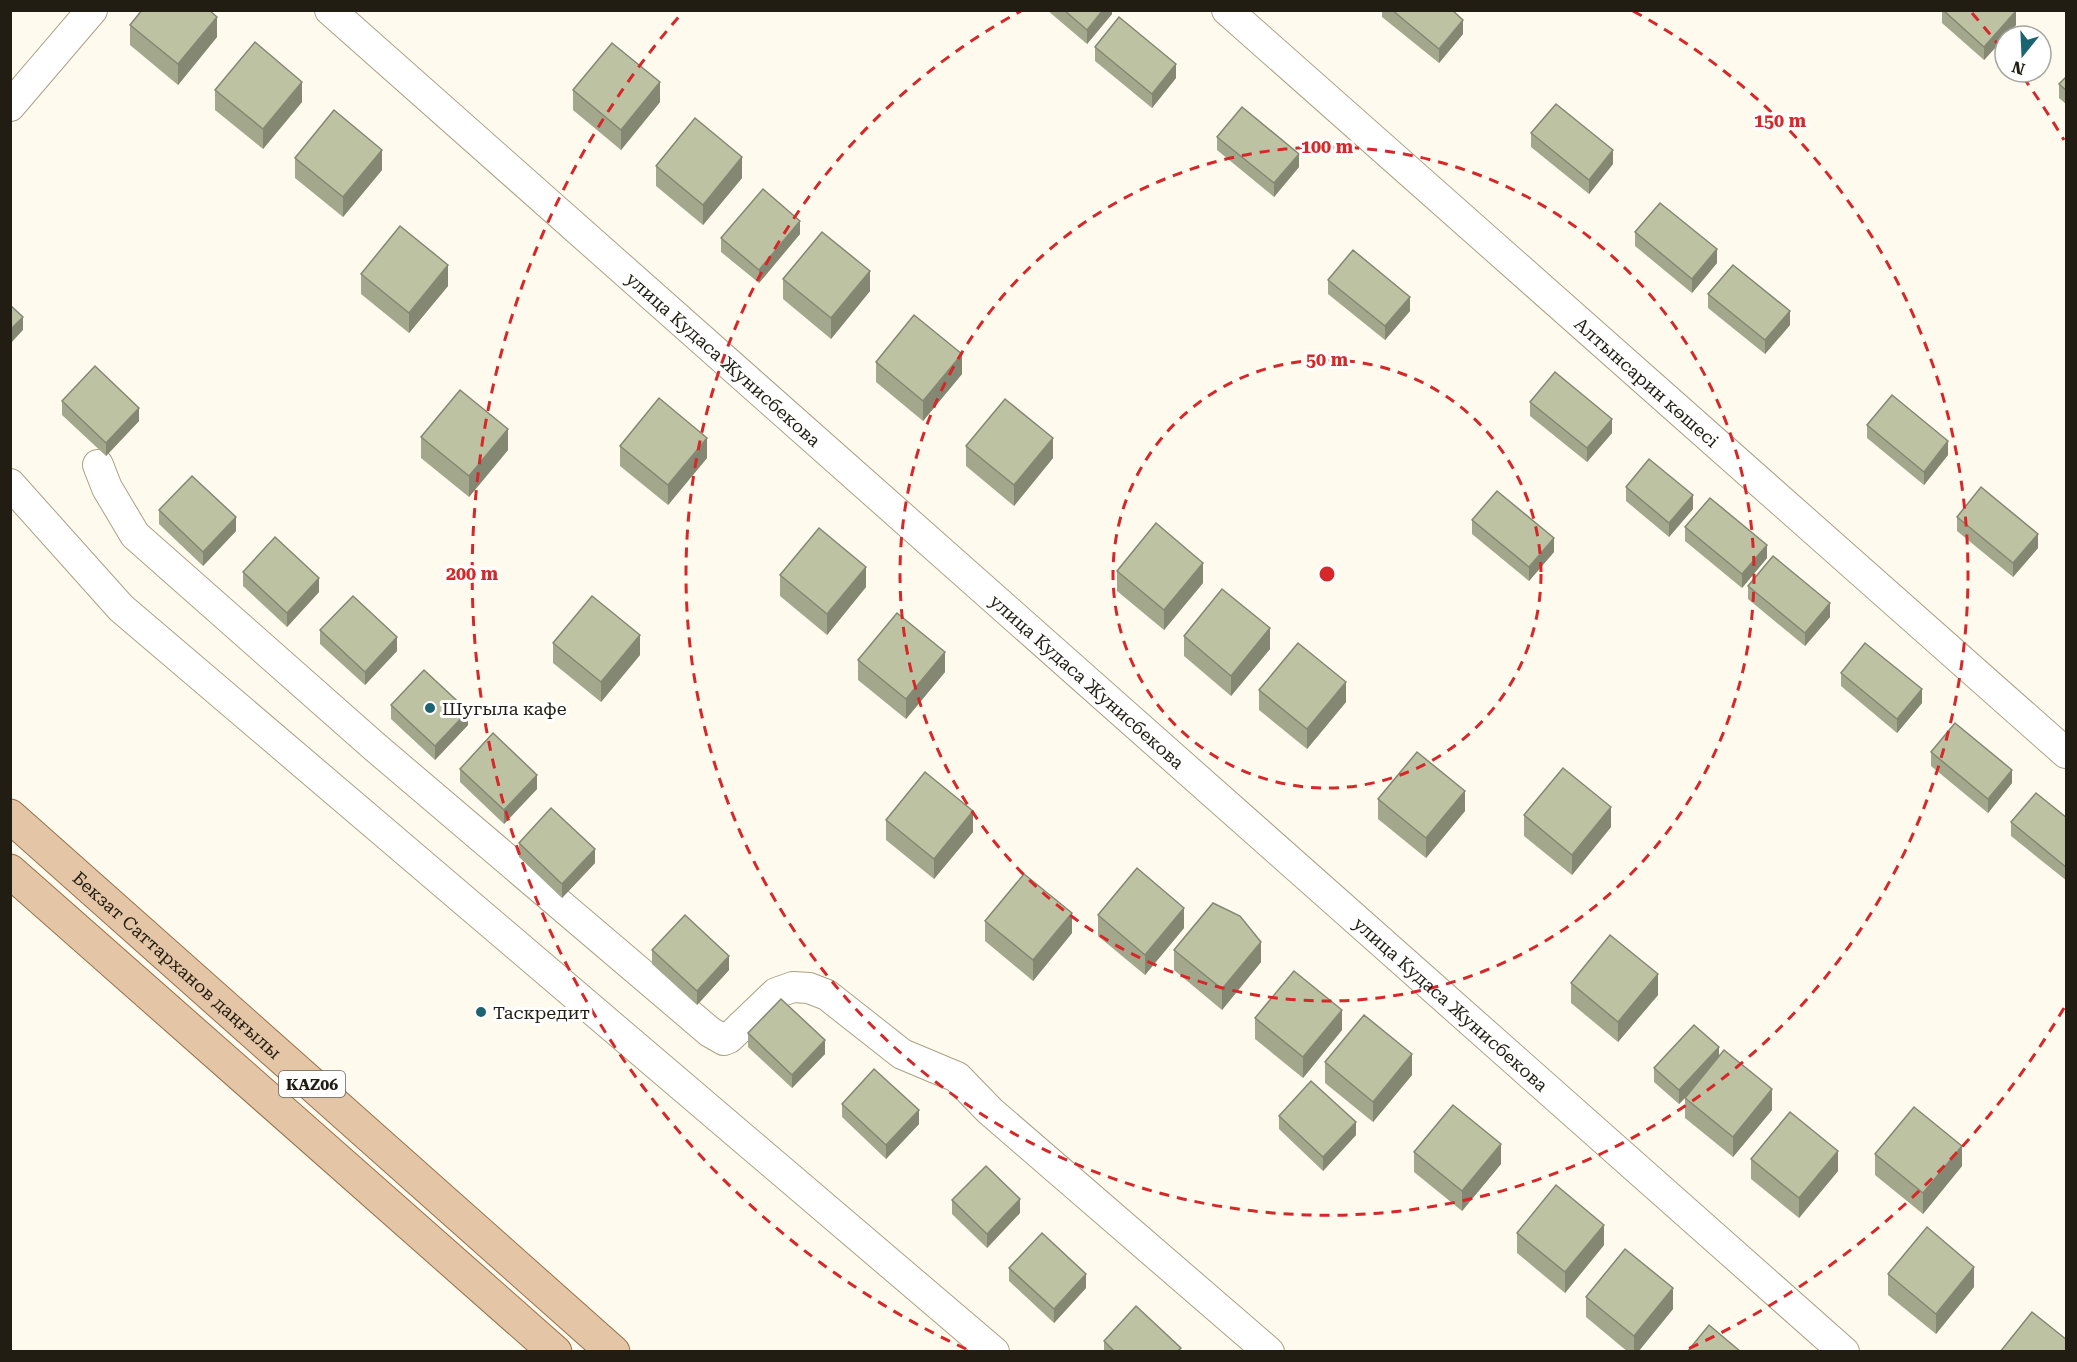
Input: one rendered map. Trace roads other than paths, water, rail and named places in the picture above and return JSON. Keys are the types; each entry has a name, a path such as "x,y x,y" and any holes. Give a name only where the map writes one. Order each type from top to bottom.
{"main road":[{"name":"Бекзат Саттарханов даңғылы","path":"10,816 613,1352"},
{"name":"KАZ06","path":"10,871 555,1352"}],"street":[{"path":"10,106 92,10"},
{"name":"улица Кудаса Жунисбекова","path":"330,10 1844,1352"},
{"name":"Алтынсарин көшесі","path":"1227,10 2067,753"},
{"path":"98,465 107,488 135,536 384,755 710,1032 723,1040 729,1038 776,993 792,987 809,988 827,996 902,1054 957,1077 990,1111 1269,1352"},
{"path":"10,484 121,608 994,1352"}],"place":[{"name":"Шугыла кафе","path":"430,708"},
{"name":"Таскредит","path":"481,1012"}]}
